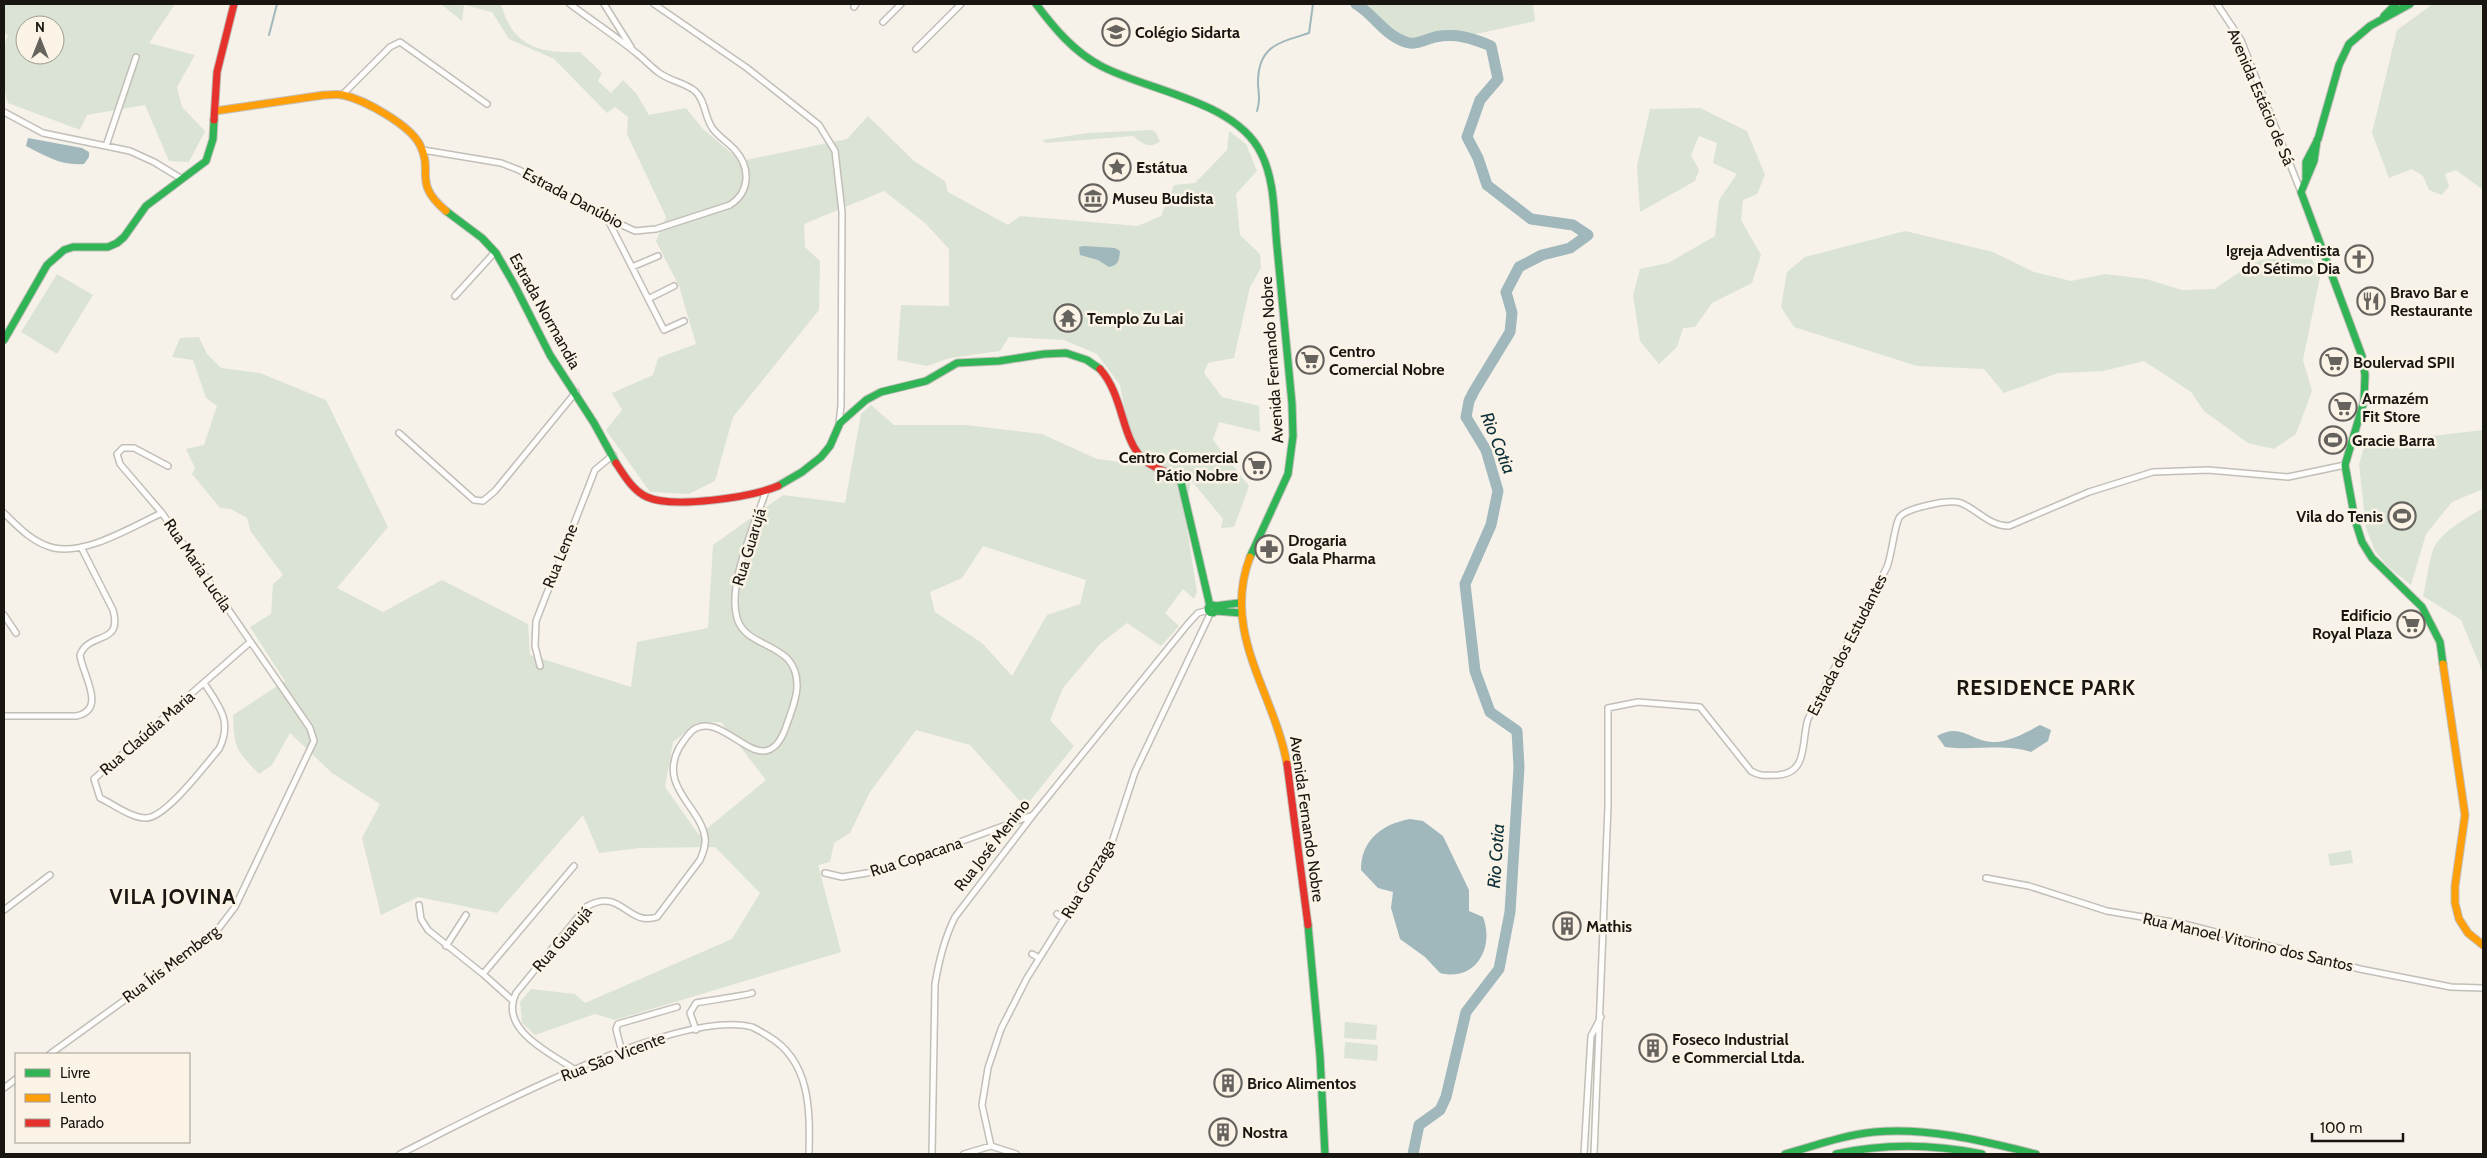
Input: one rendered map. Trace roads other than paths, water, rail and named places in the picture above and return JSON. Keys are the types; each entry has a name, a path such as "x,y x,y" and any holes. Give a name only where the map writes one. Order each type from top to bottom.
{"main road":[{"path":"4,340 47,265 56,256 73,247 98,248 117,243 124,237 146,206 206,161 211,149 217,72 234,4"},
{"name":"Avenida Fernando Nobre","path":"1036,4 1057,32 1073,48 1099,65 1122,76 1182,98 1233,123 1258,146 1267,169 1277,244 1292,439 1288,472 1282,492 1257,539 1242,583 1239,603 1247,643 1283,740 1292,795 1319,1024 1325,1154"},
{"path":"2396,4 2382,18 2361,32 2350,44 2317,140 2305,164 2306,178 2300,192 2362,356 2365,376 2364,401 2345,465 2355,520 2362,542 2372,558 2422,607 2440,642 2465,815 2464,836 2456,873 2456,911 2467,931 2483,945"},
{"path":"2382,18 2410,4"},
{"path":"214,111 324,95 342,95 372,108 388,121 415,137 423,150"},
{"name":"Estrada Normandia","path":"423,150 424,181 431,196 495,252 545,346 576,392 613,455 638,491 662,502 682,502 766,491 808,468 824,454 835,440 839,423 870,397 896,388 927,381 956,364 1000,361 1051,352 1076,354 1090,361 1111,380 1116,388 1129,436 1137,452 1146,462 1181,482 1212,609"},
{"name":"Rua José Menino","path":"1212,609 1239,603"},
{"path":"1212,609 1241,614"},
{"path":"1786,1154 1854,1136 1894,1130 1936,1132 2036,1154"},
{"path":"1836,1154 1865,1147 1914,1144 1940,1146 1982,1154"}],"street":[{"name":"Estrada Danúbio","path":"423,150 501,163 519,170 607,218 635,231 656,229 730,205 740,198 746,187 746,176 740,157 712,128 701,98 690,88 658,73 634,51 570,4"},
{"path":"604,4 634,51"},
{"name":"Estrada Normandia","path":"654,4 747,68 820,125 835,151 842,212 841,406 839,423"},
{"path":"884,22 901,4"},
{"path":"916,49 961,4"},
{"name":"Avenida Estácio de Sá","path":"2217,4 2240,40 2300,192"},
{"path":"342,95 390,47 400,42 487,104"},
{"path":"106,146 136,57"},
{"path":"4,112 43,134 106,146 142,156 182,179"},
{"path":"607,218 664,330 684,321"},
{"path":"456,296 495,252"},
{"path":"632,267 658,256"},
{"path":"648,299 674,286"},
{"path":"399,433 474,500 479,502 495,491 576,392"},
{"path":"162,513 120,464 116,454 122,448 134,448 168,466"},
{"name":"Rua Leme","path":"540,666 535,646 536,621 596,470 613,455"},
{"name":"Estrada dos Estudantes","path":"1594,1154 1600,1044 1608,806 1608,708 1638,702 1700,707 1751,771 1761,777 1783,774 1797,767 1802,760 1805,728 1808,719 1887,567 1893,551 1898,520 1908,510 1955,502 1996,524 2009,526 2088,492 2153,472 2208,470 2288,477 2345,465"},
{"name":"Rua Guarujá","path":"512,1000 521,986 586,907 598,901 607,900 614,901 639,918 646,920 657,917 700,860 704,850 702,828 682,797 676,782 674,766 676,754 692,731 704,725 712,725 746,747 761,751 779,744 795,702 797,683 795,668 781,652 747,633 737,620 734,600 736,583 766,491"},
{"name":"Rua Maria Lucila","path":"4,513 26,534 41,543 67,550 112,536 162,513 310,728 314,741"},
{"path":"4,716 76,716 85,714 90,708 91,690 80,654 87,645 112,632 116,627 116,620 113,610 81,547"},
{"name":"Rua José Menino","path":"932,1154 935,984 941,949 955,917 1033,815 1187,624 1198,614 1212,609"},
{"name":"Rua Gonzaga","path":"991,1146 982,1105 988,1068 1009,1012 1039,958 1112,842 1135,772 1212,609"},
{"path":"4,615 16,633"},
{"name":"Rua Claúdia Maria","path":"204,683 223,712 224,738 219,749 167,807 156,816 146,818 134,815 100,798 94,779 204,683 250,643"},
{"name":"Rua Íris Memberg","path":"51,1053 212,937 225,923 235,907 314,741"},
{"name":"Rua Copacana","path":"825,873 842,877 876,871 929,854 1033,815"},
{"path":"483,974 574,866"},
{"path":"4,910 50,875"},
{"name":"Rua Manoel Vitorino dos Santos","path":"1986,878 2029,886 2107,911 2184,924 2360,969 2451,987 2465,989 2483,988"},
{"path":"419,905 424,925 446,946 483,974 512,1000 517,1026 525,1036 575,1070"},
{"path":"1057,914 1064,919"},
{"path":"446,946 466,915"},
{"path":"1032,954 1039,958"},
{"path":"696,1030 690,1009 696,1003 752,993"},
{"path":"622,1052 616,1029 618,1024 678,1007"},
{"name":"Estrada dos Estudantes","path":"1584,1154 1590,1043 1592,1032 1601,1016"},
{"name":"Rua São Vicente","path":"400,1154 494,1106 575,1070 655,1039 732,1024 753,1028 785,1048 798,1066 806,1086 810,1127 809,1154"},
{"path":"1590,1043 1600,1044"},
{"path":"4,1088 15,1080"},
{"path":"964,1154 991,1146 1016,1154"}],"water":[{"path":"28,138 82,148 89,152 89,157 84,164 61,162 26,146"},
{"path":"1079,247 1115,248 1120,251 1118,262 1109,267 1098,260 1080,255"},
{"path":"2040,725 2051,730 2048,741 2031,752 2011,748 1945,747 1937,736 1953,731 1986,741 1999,742"},
{"path":"1410,819 1423,821 1443,836 1469,890 1469,911 1483,917 1486,929 1484,951 1472,967 1463,972 1452,974 1440,973 1425,957 1400,939 1391,908 1393,892 1378,888 1361,870 1365,850 1375,835 1382,829"}],"waterway":[{"path":"269,35 277,4"},
{"path":"1257,111 1261,62 1272,48 1309,33 1313,4"},
{"name":"Rio Cotia","path":"1356,4 1393,36 1409,43 1418,43 1435,37 1457,36 1491,46 1498,79 1480,100 1467,137 1478,158 1487,185 1531,219 1573,225 1588,235 1570,248 1542,255 1519,267 1506,292 1512,313 1510,332 1469,401 1466,417 1486,450 1498,491 1491,525 1465,584 1475,671 1490,712 1517,731 1519,767 1510,912 1499,969 1466,1012 1446,1097 1440,1110 1419,1125 1413,1154"}],"place":[{"name":"Colégio Sidarta","path":"1116,32"},
{"name":"Estátua","path":"1117,167"},
{"name":"Museu Budista","path":"1093,198"},
{"name":"Igreja Adventista do Sétimo Dia","path":"2359,259"},
{"name":"Bravo Bar e Restaurante","path":"2371,301"},
{"name":"Templo Zu Lai","path":"1068,318"},
{"name":"Centro Comercial Nobre","path":"1310,360"},
{"name":"Boulervad SPII","path":"2334,362"},
{"name":"Armazém Fit Store","path":"2343,407"},
{"name":"Gracie Barra","path":"2333,440"},
{"name":"Centro Comercial Pátio Nobre","path":"1257,466"},
{"name":"Vila do Tenis","path":"2402,516"},
{"name":"Drogaria Gala Pharma","path":"1269,549"},
{"name":"Edificio Royal Plaza","path":"2411,624"},
{"name":"Mathis","path":"1567,926"},
{"name":"Foseco Industrial e Commercial Ltda.","path":"1653,1048"},
{"name":"Brico Alimentos","path":"1228,1083"},
{"name":"Nostra","path":"1223,1132"}],"district":[{"name":"RESIDENCE PARK","path":"2046,687"},
{"name":"VILA JOVINA","path":"173,896"}]}
